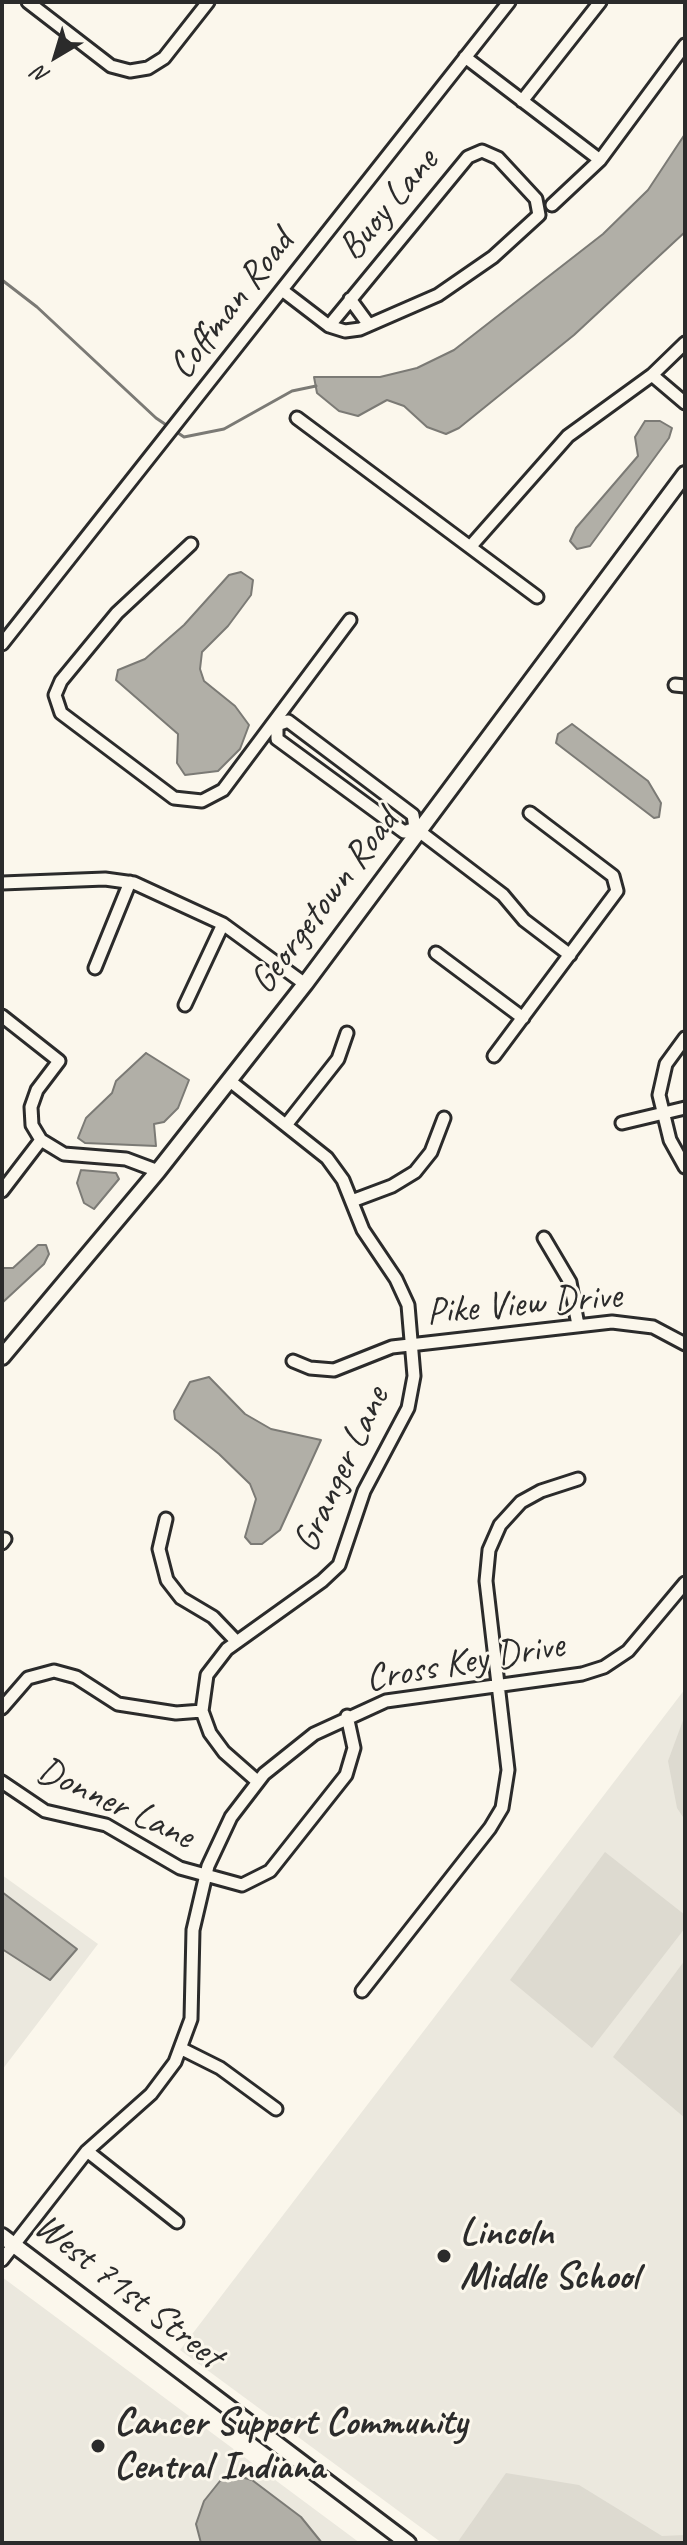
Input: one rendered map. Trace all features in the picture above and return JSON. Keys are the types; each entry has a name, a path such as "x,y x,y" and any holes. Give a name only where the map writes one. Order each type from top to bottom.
{"main road":[{"name":"Georgetown Road","path":"2,1357 230,1081 685,474"},
{"name":"West 71st Street","path":"8,2240 408,2543"}],"street":[{"path":"28,2 111,66 130,71 148,68 164,58 208,2"},
{"name":"Coffman Road","path":"2,644 509,2"},
{"path":"522,101 600,2"},
{"path":"552,205 600,160 685,45"},
{"path":"465,57 600,160"},
{"name":"Buoy Lane","path":"329,326 350,299 468,157 482,151 498,158 536,199 539,215 493,257 438,295 369,325 350,299"},
{"path":"282,290 329,326 345,331 369,325"},
{"path":"470,547 568,436 652,375 685,343"},
{"path":"652,375 685,403"},
{"path":"297,418 537,597"},
{"path":"191,544 117,613 61,681 56,703 64,715 170,795 192,802 206,800 226,787 350,620"},
{"path":"275,724 288,721 413,815 417,829 503,895 524,920 570,955"},
{"path":"275,724 277,739 404,832 417,829"},
{"path":"494,1056 614,897 617,885 613,876 530,813"},
{"path":"2,883 130,882 223,924 305,984"},
{"path":"95,968 130,882"},
{"path":"185,1005 223,924"},
{"path":"436,953 523,1018"},
{"path":"2,1016 59,1061 37,1090 31,1107 32,1125 41,1140 64,1154 126,1159 158,1171"},
{"path":"286,1125 338,1059 347,1033"},
{"path":"685,1038 670,1056 661,1077 662,1113 671,1144 685,1167"},
{"name":"Pike View Drive","path":"230,1081 327,1158 343,1180 363,1230 396,1279 408,1305 410,1345 617,1321 644,1324 685,1344"},
{"path":"622,1123 685,1108"},
{"path":"352,1201 392,1186 415,1172 431,1152 444,1118"},
{"path":"2,1191 41,1140"},
{"path":"544,1238 570,1282 578,1325"},
{"path":"293,1361 310,1368 334,1370 382,1350 410,1345"},
{"name":"Granger Lane","path":"202,1711 207,1675 220,1655 322,1581 343,1557 364,1491 411,1400 414,1376 410,1345"},
{"path":"362,1991 500,1812 508,1775 486,1581 490,1545 500,1525 521,1502 541,1491 578,1479"},
{"path":"166,1519 159,1549 167,1580 181,1598 213,1617 236,1641"},
{"name":"Cross Key Drive","path":"2,2260 8,2240 87,2151 154,2091 182,2049 192,2005 191,1949 204,1877 226,1825 257,1781 294,1747 347,1716 409,1696 582,1674 609,1665 628,1651 685,1583"},
{"path":"4,1706 28,1678 41,1672 59,1671 76,1677 118,1704 176,1713 202,1711 217,1745 257,1781"},
{"name":"Donner Lane","path":"2,1782 37,1807 106,1825 167,1862 204,1877 242,1885 256,1881 270,1871 350,1767 354,1743 347,1716"},
{"path":"182,2049 220,2068 276,2109"},
{"path":"87,2151 177,2222"}],"shaded area":[{"path":"685,134 685,232 574,335 459,428 446,434 427,427 404,406 387,400 358,416 339,411 317,393 314,377 380,377 417,368 454,350 603,234 648,190"},
{"path":"645,421 660,421 672,428 669,438 590,546 577,549 570,541 576,528 638,456 635,437"},
{"path":"241,572 253,580 251,595 228,626 202,652 200,669 204,681 235,706 249,725 240,749 218,771 185,775 177,763 178,734 116,680 118,670 145,659 184,625 229,575"},
{"path":"572,724 648,781 661,803 659,817 654,818 556,743 558,734"},
{"path":"146,1053 189,1080 178,1108 164,1122 154,1124 156,1146 85,1143 78,1138 86,1118 112,1093 116,1081"},
{"path":"81,1170 116,1173 119,1179 94,1209 84,1203 77,1183"},
{"path":"38,1245 46,1245 49,1254 44,1264 2,1303 2,1268 13,1268"},
{"path":"209,1377 245,1414 271,1429 321,1440 280,1530 262,1544 251,1544 245,1537 256,1499 250,1484 175,1419 174,1411 190,1382"},
{"path":"685,1689 685,2543 442,2543 180,2350"},
{"path":"685,1715 685,1820 677,1808 668,1761"},
{"path":"605,1852 685,1915 685,1928 592,2048 510,1980"},
{"path":"2,1875 98,1944 2,2070"},
{"path":"2,1892 77,1949 50,1980 2,1949"},
{"path":"685,1960 685,2118 613,2057"},
{"path":"2,2277 360,2543 2,2543"},
{"path":"506,2473 579,2485 662,2536 685,2535 685,2543 457,2543"},
{"path":"234,2475 252,2480 301,2517 322,2543 201,2543 196,2524 204,2501 220,2481"}],"waterway":[{"path":"2,280 37,307 156,418 184,437 224,429 292,391 316,386"}],"place":[{"name":"Lincoln Middle School","path":"444,2256"},
{"name":"Cancer Support Community Central Indiana","path":"98,2446"}]}
